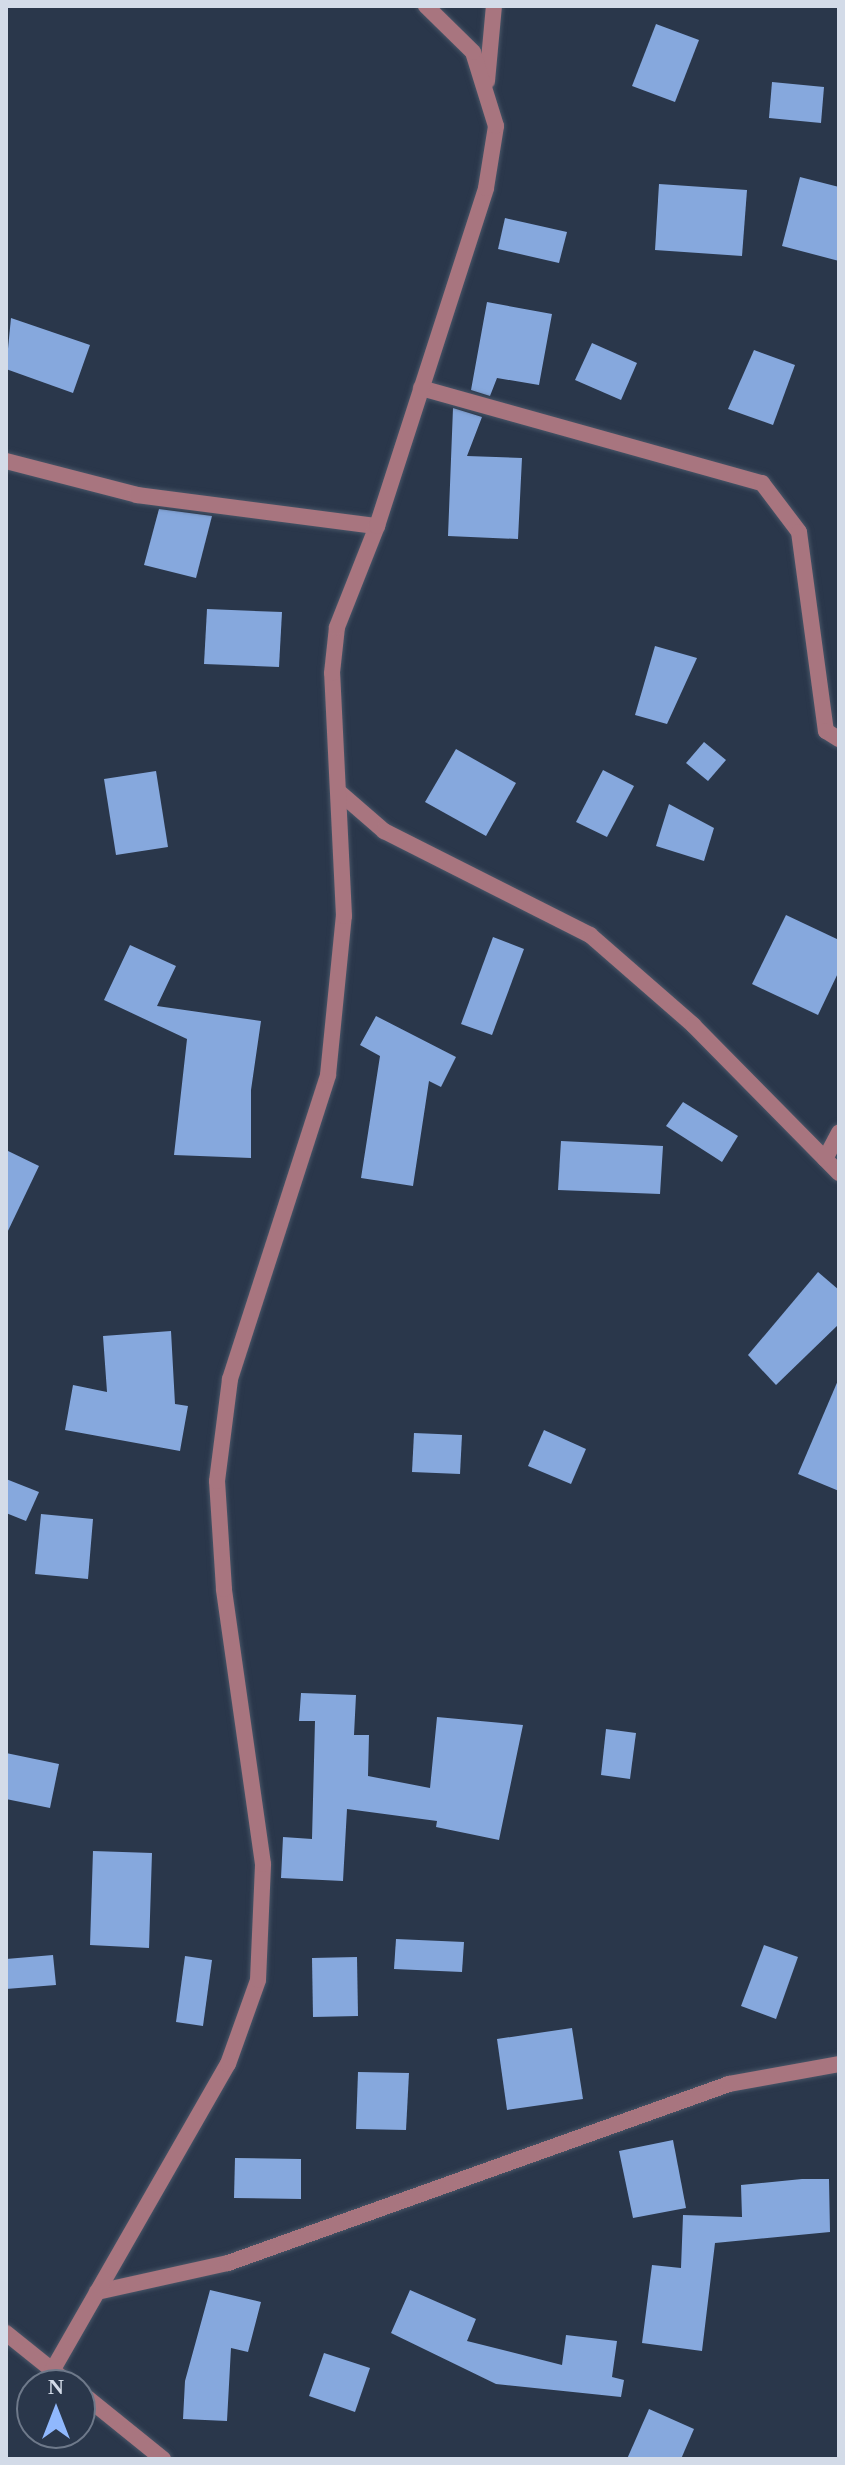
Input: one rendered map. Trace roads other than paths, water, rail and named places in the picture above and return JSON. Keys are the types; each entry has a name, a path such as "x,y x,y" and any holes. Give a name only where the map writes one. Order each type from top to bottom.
{"street":[{"path":"53,2369 228,2064 258,1980 263,1864 249,1727 224,1589 217,1481 230,1379 328,1075 344,916 332,673 337,627 377,526 486,188 496,126 487,82 473,52 426,6"},
{"path":"487,82 494,6"},
{"path":"421,388 762,483 799,532 826,731 839,739"},
{"path":"6,461 137,495 377,526"},
{"path":"339,792 384,831 590,935 693,1025 839,1173"},
{"path":"825,1159 839,1133"},
{"path":"97,2292 228,2263 729,2084 839,2064"},
{"path":"6,2333 50,2369"},
{"path":"96,2405 163,2459"}]}
